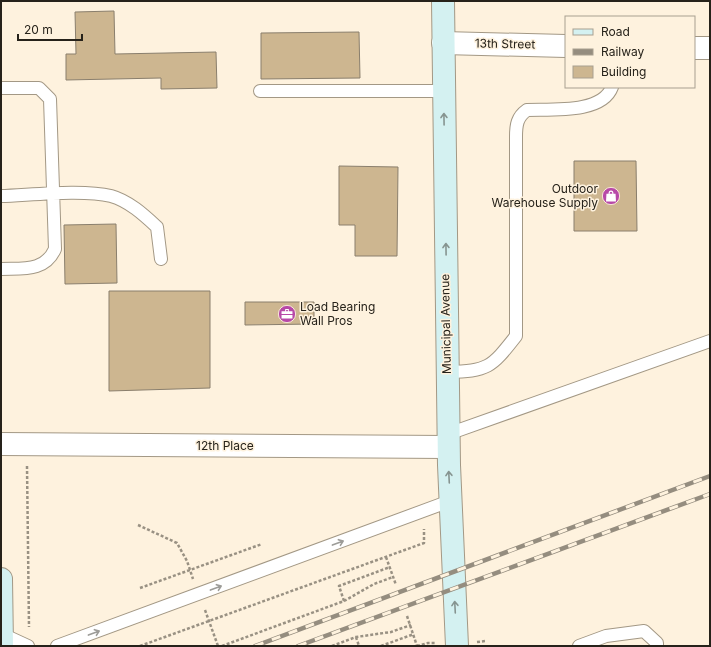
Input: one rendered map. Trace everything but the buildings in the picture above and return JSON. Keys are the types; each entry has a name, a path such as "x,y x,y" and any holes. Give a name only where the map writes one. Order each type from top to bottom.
{"main road":[{"name":"Municipal Avenue","path":"443,1 448,440 457,644"},
{"path":"1,579 2,640"}],"street":[{"name":"13th Street","path":"443,43 565,46"},
{"path":"695,48 710,48"},
{"name":"12th Place","path":"1,444 448,440"}],"lane":[{"path":"1,88 39,88 50,99 55,249 50,259 37,266 1,269"},
{"path":"447,372 466,372 487,367 496,361 516,336 516,123 521,114 527,110 581,107 598,102 606,97 611,88"},
{"path":"260,91 444,91"},
{"path":"1,196 83,194 111,196 138,210 157,227 161,258"},
{"path":"448,440 710,341"},
{"path":"57,646 450,501"},
{"path":"579,646 606,636 644,631 657,643 657,646"},
{"path":"2,640 28,646"}],"path":[{"path":"28,462 29,627"},
{"path":"138,525 177,543 193,579"},
{"path":"140,646 424,543 424,529"},
{"path":"140,588 262,544"},
{"path":"386,557 396,585"},
{"path":"344,600 339,586 390,567"},
{"path":"222,646 344,600 374,584 393,577"},
{"path":"205,610 218,646"},
{"path":"407,616 417,646 428,643 457,644 486,641"},
{"path":"332,646 356,637 391,632 411,625"},
{"path":"381,646 414,634"},
{"path":"356,637 359,646"}],"railway":[{"path":"255,646 710,476"},
{"path":"298,646 710,494"}],"place":[{"name":"Outdoor Warehouse Supply","path":"611,196"},
{"name":"Load Bearing Wall Pros","path":"287,314"}]}
